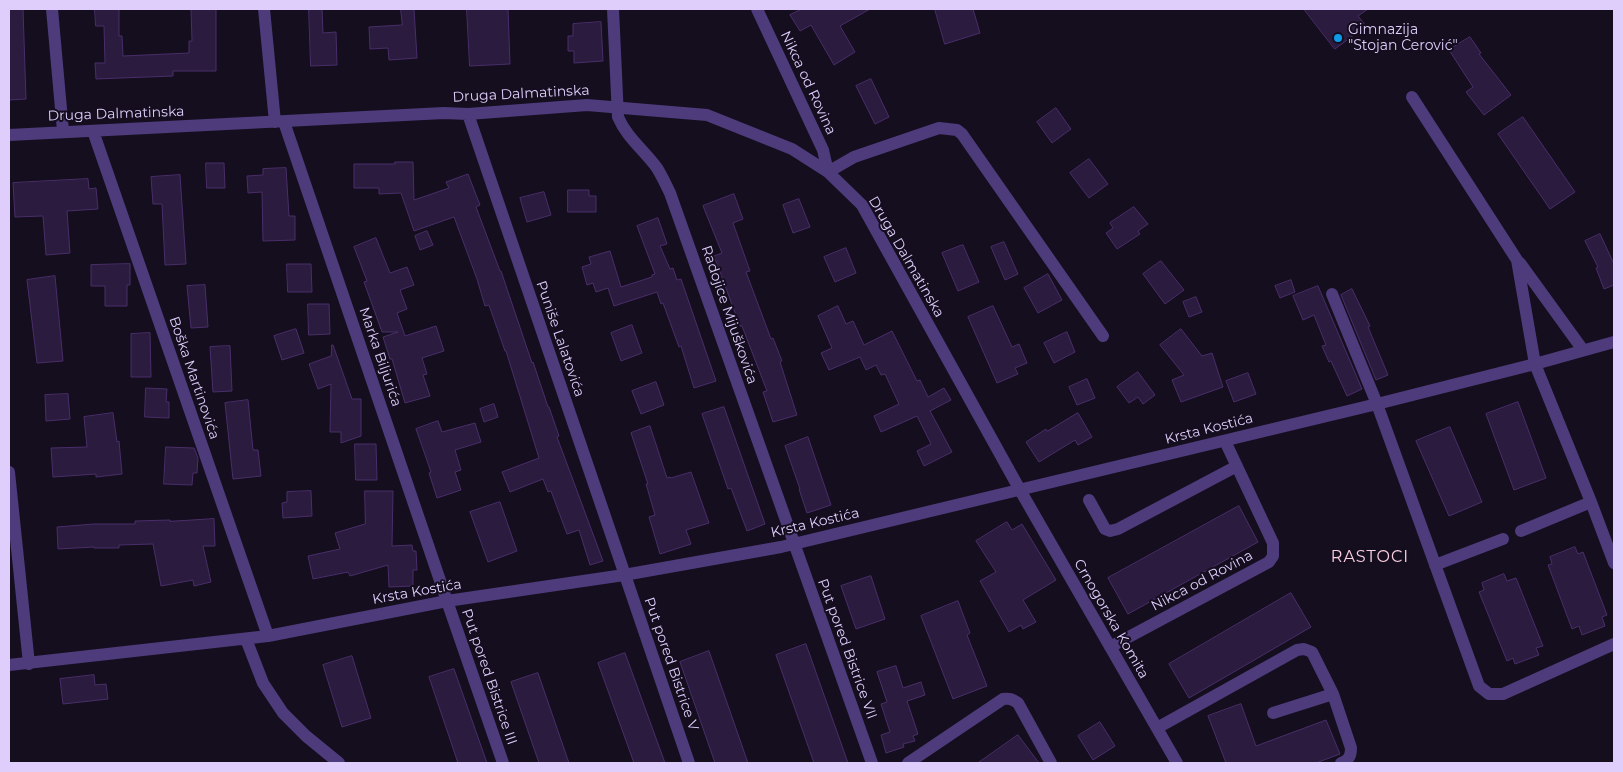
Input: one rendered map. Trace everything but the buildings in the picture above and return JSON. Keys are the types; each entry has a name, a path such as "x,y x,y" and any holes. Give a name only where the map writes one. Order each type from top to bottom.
{"street":[{"path":"52,9 63,131"},
{"name":"Marka Biljurića","path":"264,9 279,122 446,601"},
{"name":"Radojice Mijuškovića","path":"613,9 618,117 631,139 658,170 670,194 794,544"},
{"name":"Nikca od Rovina","path":"757,9 823,150 828,172"},
{"path":"1412,97 1517,260 1583,350"},
{"name":"Druga Dalmatinska","path":"9,135 444,113 468,114 587,105 707,115 792,150 828,172 862,205 1020,490"},
{"name":"Puniše Lalatovića","path":"468,114 624,575"},
{"path":"828,172 854,158 939,128 957,130 962,134 1103,336"},
{"name":"Boška Martinovića","path":"93,130 268,636"},
{"path":"1517,260 1535,364 1614,563"},
{"path":"1332,294 1377,404 1479,686 1489,694 1503,694 1614,644"},
{"name":"Krsta Kostića","path":"9,665 268,636 446,601 624,575 794,544 1377,404 1614,342"},
{"name":"Nikca od Rovina","path":"1110,646 1269,562 1273,556 1273,543 1225,441"},
{"path":"1089,500 1105,530 1110,531 1118,529 1237,466"},
{"path":"9,472 12,519 29,664"},
{"name":"Crnogorska Komita","path":"1020,490 1177,763"},
{"path":"1521,531 1591,502"},
{"path":"1436,565 1503,538"},
{"name":"Put pored Bistrice VII","path":"794,544 872,763"},
{"name":"Put pored Bistrice V","path":"624,575 689,763"},
{"name":"Put pored Bistrice III","path":"446,601 503,763"},
{"path":"246,638 262,683 283,713 306,736 339,763"},
{"path":"1157,728 1297,650 1304,649 1312,652 1333,694 1351,748 1351,755 1346,761 1341,763"},
{"path":"1273,713 1333,694"},
{"path":"908,763 1003,700 1013,699 1018,703 1051,763"}],"place":[{"name":"Gimnazija \"Stojan Cerović\"","path":"1338,38"}],"district":[{"name":"RASTOCI","path":"1370,557"}]}
